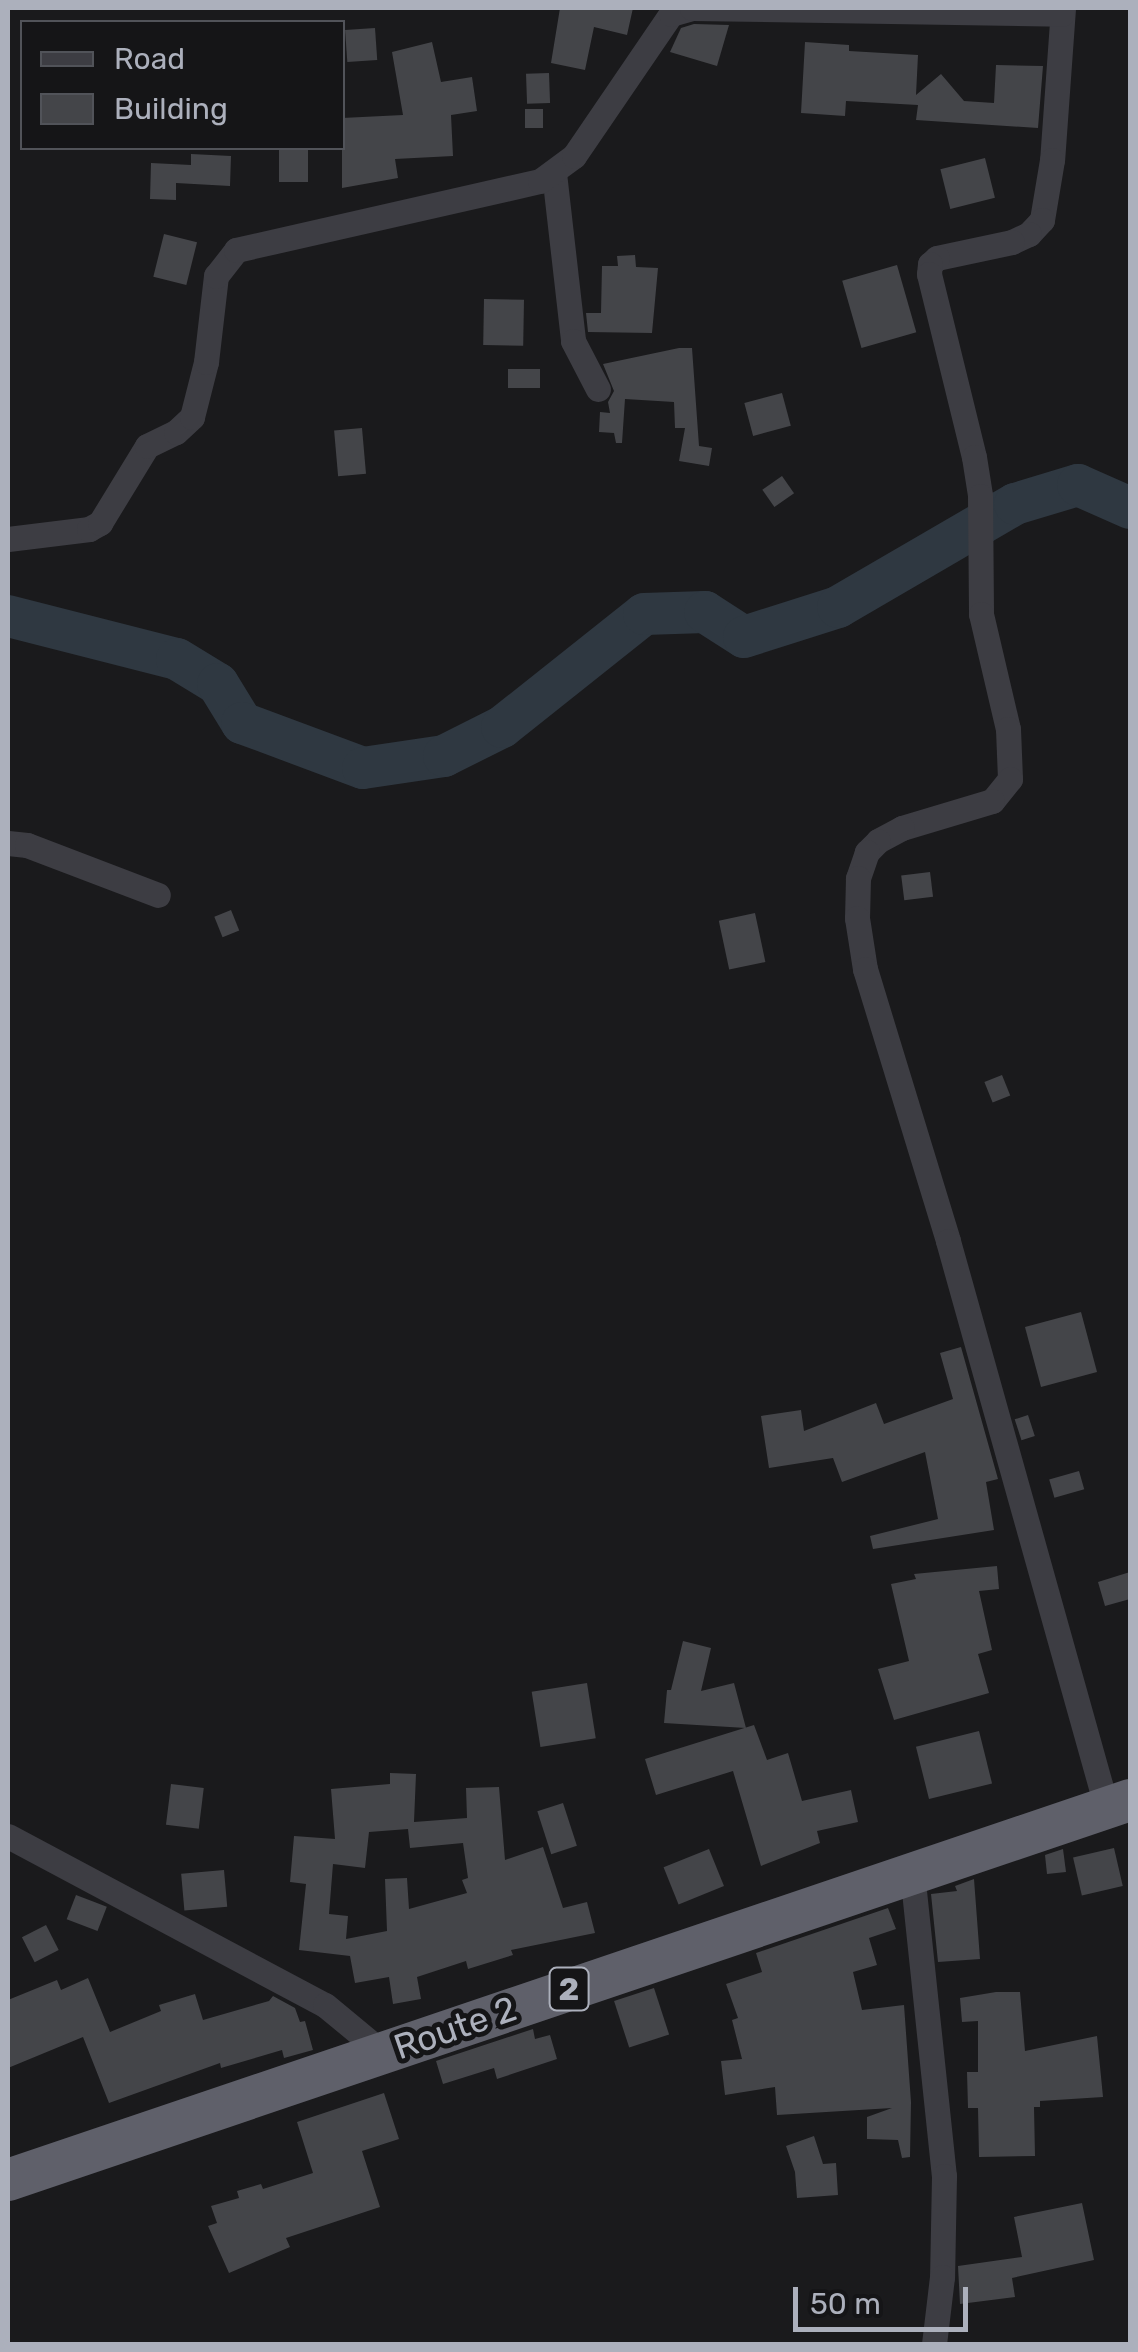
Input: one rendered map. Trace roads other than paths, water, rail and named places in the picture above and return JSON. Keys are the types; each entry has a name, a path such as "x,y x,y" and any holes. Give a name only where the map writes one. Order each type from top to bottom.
{"highway":[{"name":"Route 2","path":"8,2180 1119,1804"}],"street":[{"path":"8,539 88,530 100,522 146,446 176,432 192,417 206,362 216,276 236,250 518,186 554,173 600,121 672,11 1062,11 1052,160 1042,220 1029,234 1012,242 949,255 930,264 930,292 980,496 981,614 1008,729 1010,779 992,801 902,828 878,840 866,852 858,878 857,918 865,969 1119,1804"},
{"path":"554,173 573,341 598,389"},
{"path":"8,842 158,894"},
{"path":"8,1836 325,2006 384,2052"},
{"path":"912,1872 944,2176 942,2277 934,2344"}],"waterway":[{"path":"8,616 177,659 218,684 242,723 363,768 444,756 502,727 644,614 705,612 744,637 838,607 1015,504 1078,485 1130,508"}]}
